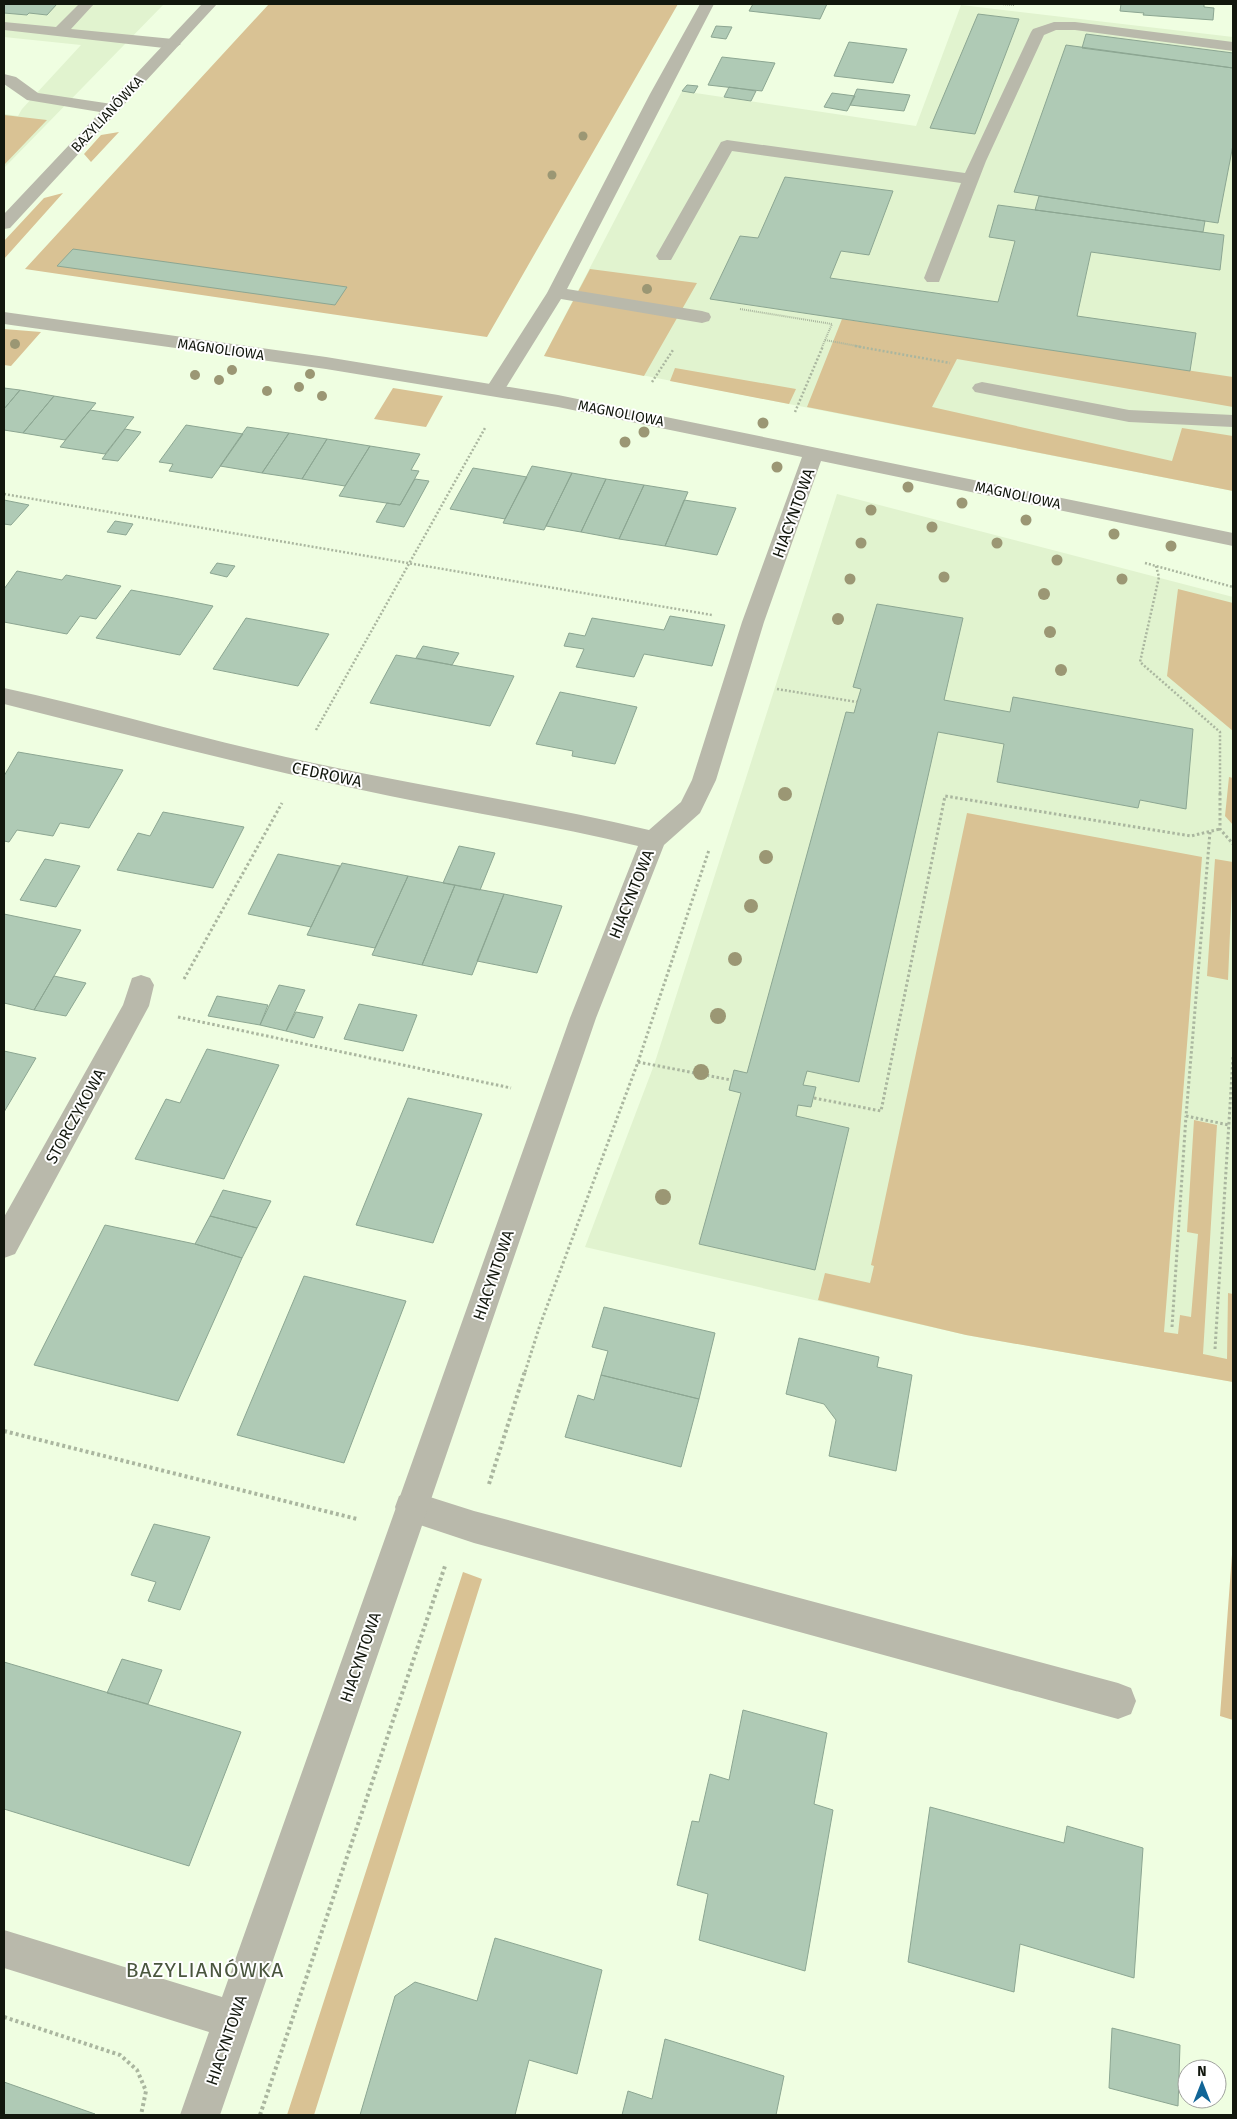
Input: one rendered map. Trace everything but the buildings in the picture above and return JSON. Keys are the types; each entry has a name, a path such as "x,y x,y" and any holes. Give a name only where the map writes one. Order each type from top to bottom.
{"street":[{"path":"60,32 87,4"},
{"name":"BAZYLIANÓWKA","path":"4,224 210,4"},
{"path":"495,390 556,293 658,94 707,4"},
{"path":"4,26 173,44"},
{"path":"933,278 971,179 1038,32 1054,26 1075,26 1233,47"},
{"path":"4,79 11,80 33,97 112,109"},
{"path":"665,256 727,145 971,179"},
{"path":"556,293 699,316"},
{"name":"MAGNOLIOWA","path":"4,318 495,390 814,452 1233,539"},
{"path":"982,388 1129,416 1233,420"},
{"name":"HIACYNTOWA","path":"200,2115 558,1085 625,908 653,840 690,807 704,780 753,622 814,452"},
{"name":"CEDROWA","path":"4,696 285,765 392,788 558,818 653,840"},
{"name":"STORCZYKOWA","path":"4,1245 139,995"},
{"path":"407,1520 474,1527 1118,1701"},
{"path":"4,1949 232,2020"}],"path":[{"path":"649,387 699,316 703,303 832,324 792,417"},
{"path":"825,340 963,366 956,383 982,388"},
{"path":"312,738 486,426"},
{"path":"4,494 753,622"},
{"path":"1137,561 1233,587"},
{"path":"1156,566 1159,577 1140,662 1220,732 1220,829 1233,844"},
{"path":"775,689 857,702"},
{"path":"164,1014 286,796"},
{"path":"814,1098 881,1112 945,796 1191,836 1220,829"},
{"path":"1172,1328 1186,1116 1210,832"},
{"path":"260,2115 451,1546 474,1527 540,1325 638,1062 710,845"},
{"path":"139,995 164,1014 513,1088"},
{"path":"1215,1349 1233,1057"},
{"path":"638,1062 731,1080"},
{"path":"1186,1116 1229,1124"},
{"path":"4,1430 407,1520"},
{"path":"4,2017 120,2055 138,2070 146,2091 142,2115"}],"shaded area":[{"path":"4,4 164,4 4,168 4,114 18,116 22,109 81,45 4,37"},
{"path":"269,4 678,4 487,337 25,269"},
{"path":"961,5 1233,37 1233,491 544,356 682,91 916,126"},
{"path":"4,115 47,120 4,165"},
{"path":"119,132 91,162 84,154 101,135"},
{"path":"63,193 4,259 4,241 44,198"},
{"path":"590,269 697,283 644,376 544,356"},
{"path":"842,319 1233,377 1233,407 957,359 932,407 1172,461 1182,428 1233,436 1233,491 807,407"},
{"path":"4,329 41,332 11,366 4,365"},
{"path":"675,368 796,389 789,404 670,381"},
{"path":"393,388 443,396 426,427 374,419"},
{"path":"837,494 1233,597 1233,1382 966,1335 585,1247 654,1065"},
{"path":"1178,589 1233,603 1233,731 1167,676"},
{"path":"1229,777 1233,778 1233,825 1225,816"},
{"path":"967,813 1202,857 1164,1332 1178,1334 1180,1315 1191,1317 1198,1234 1187,1232 1194,1120 1217,1125 1203,1354 1227,1359 1228,1293 1233,1294 1233,1382 966,1335 818,1300 825,1273 870,1283 874,1266 871,1265"},
{"path":"1215,859 1233,862 1228,980 1207,976"},
{"path":"1233,1541 1233,1720 1220,1716"},
{"path":"463,1572 482,1579 314,2115 287,2115"}],"district":[{"name":"BAZYLIANÓWKA","path":"205,1970"}]}
